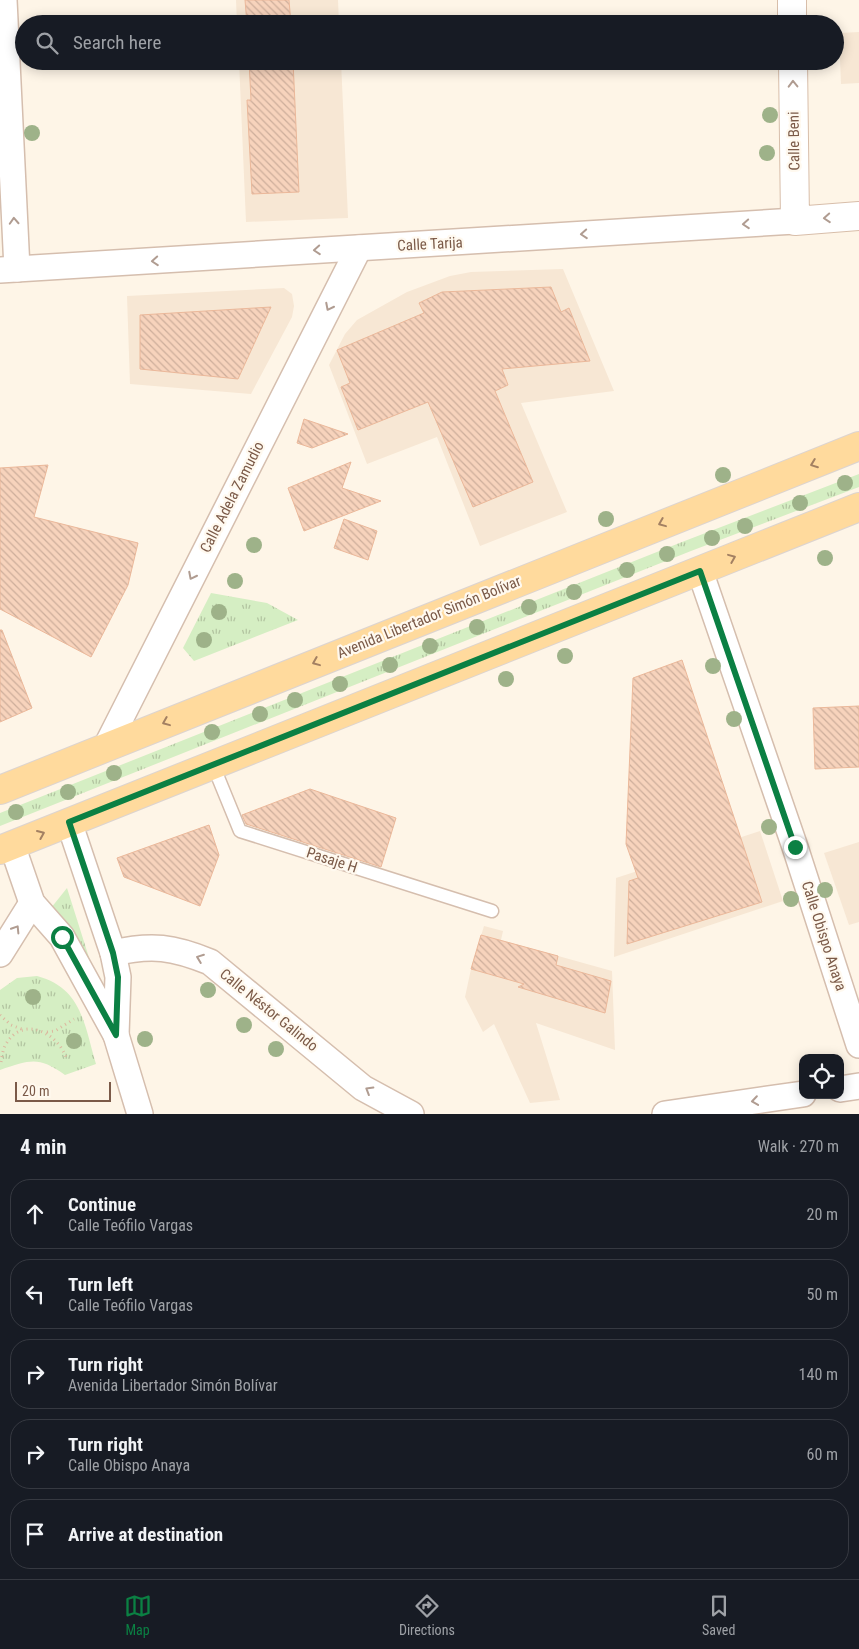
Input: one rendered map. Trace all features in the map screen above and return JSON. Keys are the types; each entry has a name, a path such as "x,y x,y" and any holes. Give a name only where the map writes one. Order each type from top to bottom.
{"main road":[{"path":"792,0 792,15"},
{"name":"Calle Beni","path":"793,70 795,220"},
{"name":"Calle Tarija","path":"795,220 859,216"},
{"name":"Avenida Libertador Simón Bolívar","path":"0,790 859,446"},
{"path":"6,848 859,507"}],"street":[{"path":"4,0 8,270"},
{"name":"Calle Tarija","path":"8,270 795,220"},
{"name":"Calle Adela Zamudio","path":"106,747 359,248"},
{"name":"Calle Obispo Anaya","path":"700,571 795,847 859,1045"},
{"path":"69,822 113,953 118,977 116,1035"},
{"path":"6,848 32,903 62,937 116,1035 140,1114"},
{"path":"0,954 32,903"},
{"name":"Calle Néstor Galindo","path":"113,953 141,947 154,947 183,951 210,962 364,1088 411,1114"},
{"path":"844,1088 859,1086"},
{"path":"665,1114 799,1095"}],"lane":[{"name":"Pasaje H","path":"213,765 240,831 492,911"}],"path":[{"path":"0,1015 11,1025 25,1030"},
{"path":"1,1062 5,1045 16,1033 36,1029 46,1032 56,1031 76,1017"},
{"path":"46,1032 61,1046 66,1057"}],"shaded area":[{"path":"236,0 338,0 339,15 237,15"},
{"path":"859,32 859,83 841,84 840,70 844,70 844,33"},
{"path":"239,70 341,70 348,218 246,222"},
{"path":"563,269 614,391 521,403 567,512 480,546 437,437 367,464 329,365 345,334 357,320 407,292 450,276 471,272"},
{"path":"284,288 292,294 294,306 292,317 251,394 130,384 127,296"},
{"path":"760,831 783,901 614,957 616,878"},
{"path":"859,842 859,922 849,925 824,853"},
{"path":"484,926 503,931 501,940 612,971 615,1050 536,1023 560,1100 530,1103 494,1024 483,1032 465,997"}],"green space":[{"path":"859,474 859,487 691,551 0,826 0,813 682,542"},
{"path":"211,593 267,603 298,620 194,661 183,648"},
{"path":"67,888 98,986 73,929 51,908"},
{"path":"37,976 64,989 72,999 84,1022 96,1064 65,1075 41,1062 27,1062 0,1070 0,990 17,978"}],"building":[{"path":"245,0 289,0 290,15 246,15"},
{"path":"249,70 293,70 299,192 252,194 247,100 251,100"},
{"path":"551,287 561,312 569,308 590,361 502,369 508,385 495,391 533,482 473,507 428,402 358,430 341,387 350,383 337,350 424,313 419,303 442,292"},
{"path":"271,307 238,379 140,369 140,315"},
{"path":"304,419 348,434 312,448 297,443"},
{"path":"351,462 342,488 381,501 304,531 288,488"},
{"path":"48,465 34,517 138,543 128,585 91,657 0,609 0,468"},
{"path":"344,519 377,531 368,560 334,548"},
{"path":"0,630 2,630 32,708 0,722"},
{"path":"682,660 762,902 627,944 629,881 638,878 626,844 633,678"},
{"path":"859,706 859,767 815,769 813,708"},
{"path":"310,789 396,818 381,867 246,824 242,815"},
{"path":"209,825 219,855 200,906 124,877 117,858"},
{"path":"481,935 558,956 556,965 611,981 605,1013 518,987 524,984 471,969"}],"route":[{"path":"62,937 85,982 116,1035 118,977 113,953 69,822 700,571 795,847"}]}
